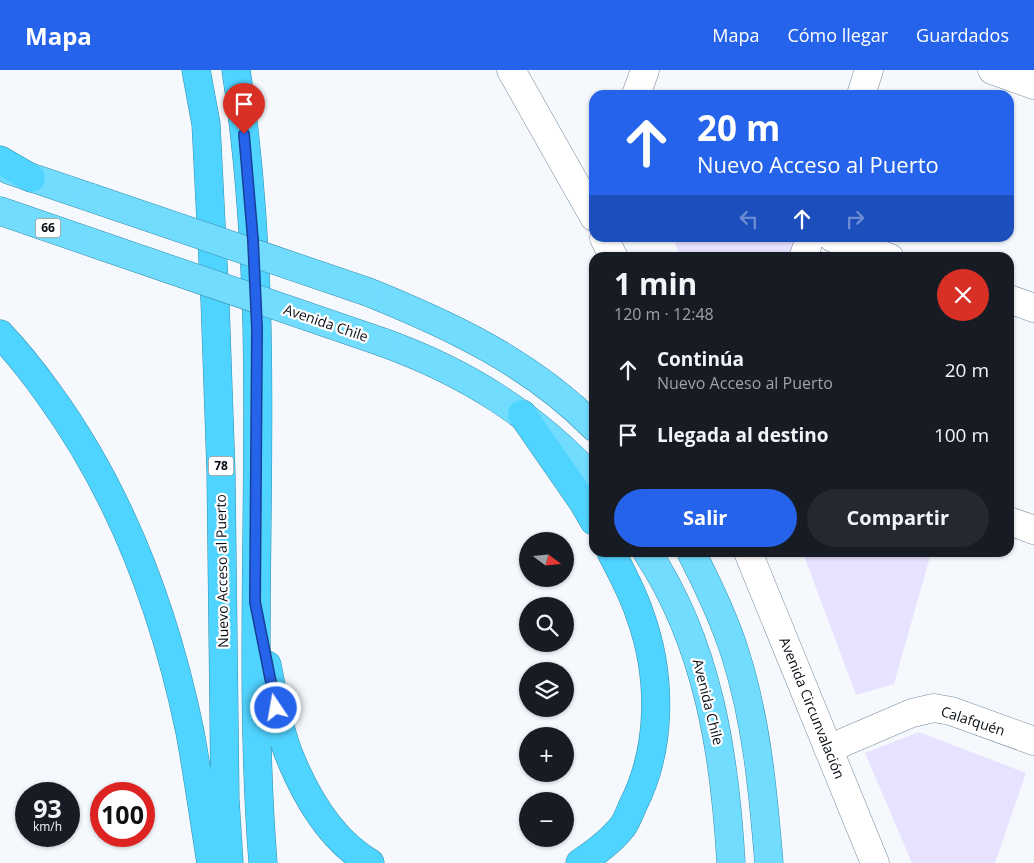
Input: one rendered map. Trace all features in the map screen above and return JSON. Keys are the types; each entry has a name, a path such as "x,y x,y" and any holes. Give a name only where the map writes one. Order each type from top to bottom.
{"highway":[{"name":"Nuevo Acceso al Puerto","path":"196,70 206,124 216,301 221,472 225,799 229,863"},
{"path":"236,70 253,230 257,328 256,749 263,863"},
{"path":"0,160 32,178"},
{"path":"0,168 368,292 421,313 494,350 553,389 589,422"},
{"name":"Avenida Chile","path":"0,211 382,342 440,365 489,392 522,414 551,437 589,475"},
{"path":"0,334 69,422 98,470 140,562 159,613 176,673 200,787 211,863"},
{"path":"522,414 589,513"},
{"path":"580,863 595,853 623,825 643,786 654,745 656,712 649,648 641,616 627,582 614,557"},
{"name":"Avenida Chile","path":"650,557 677,605 702,672 713,712 720,749 731,863"},
{"path":"693,557 719,609 735,653 744,686 755,733 761,774 769,863"},
{"path":"255,602 273,695 291,761 314,804 336,835 370,863"}],"street":[{"path":"511,70 589,204"},
{"path":"638,90 645,70"},
{"path":"863,90 869,70"},
{"path":"992,70 1034,85"},
{"path":"844,242 873,252"},
{"path":"1014,301 1034,308"},
{"path":"1014,523 1034,530"},
{"name":"Avenida Circunvalación","path":"750,557 875,863"},
{"name":"Calafquén","path":"828,749 912,713 934,708 951,711 1034,741"}],"shaded area":[{"path":"675,242 800,242 796,252 679,252"},
{"path":"804,557 930,557 894,684 856,695"},
{"path":"919,732 1026,773 995,863 912,863 865,753"}],"route":[{"path":"244,134 253,240 257,328 255,602 276,708"}]}
